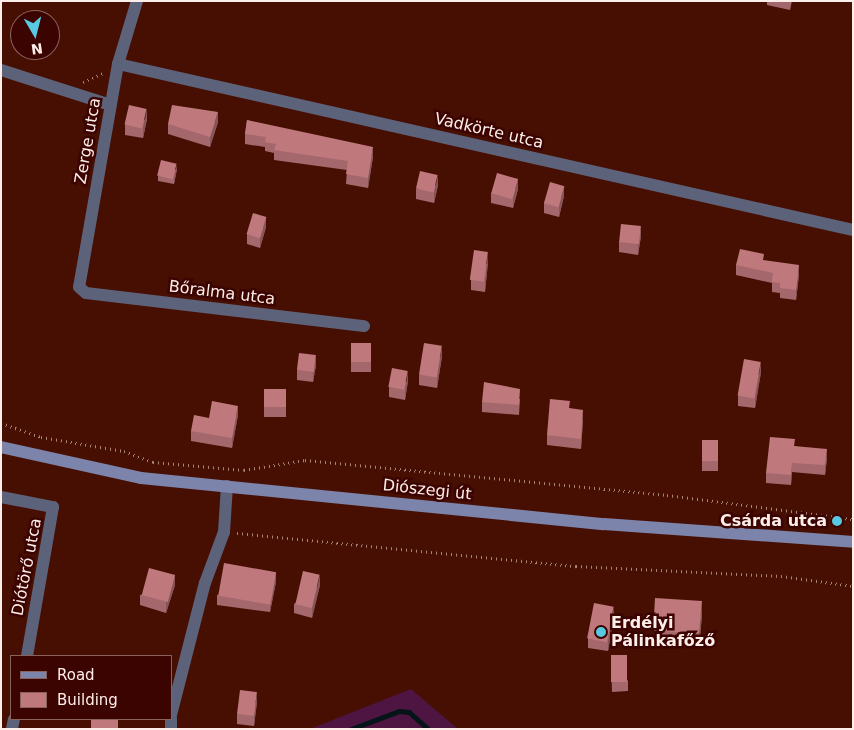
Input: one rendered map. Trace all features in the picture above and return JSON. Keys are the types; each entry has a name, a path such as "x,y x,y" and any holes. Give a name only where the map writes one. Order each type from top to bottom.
{"main road":[{"name":"Diószegi út","path":"1,447 99,472 604,524 853,542"}],"street":[{"name":"Zerge utca","path":"79,287 118,64 137,1"},
{"name":"Vadkörte utca","path":"118,64 853,230"},
{"path":"1,70 111,105"},
{"name":"Bőralma utca","path":"79,287 86,293 364,326"},
{"path":"172,711 205,583 224,532 227,486"},
{"name":"Diótörő utca","path":"1,497 53,507 27,655"}],"path":[{"path":"60,88 91,80 118,64"},
{"path":"1,423 41,437 124,451 153,462 244,470 305,460 667,495 853,518"},
{"path":"224,532 338,546 576,566 781,576 853,586"}],"shaded area":[{"path":"411,689 458,729 310,729"}],"building":[{"path":"129,105 147,109 142,129 125,124"},
{"path":"172,105 218,112 210,137 168,124"},
{"path":"247,120 373,147 368,178 346,174 348,161 274,150 276,144 265,142 266,137 245,134"},
{"path":"161,160 177,164 173,179 157,176"},
{"path":"420,171 438,175 433,193 416,189"},
{"path":"497,173 518,179 512,199 491,193"},
{"path":"550,182 564,186 558,207 544,203"},
{"path":"253,213 266,217 260,238 247,234"},
{"path":"621,224 641,226 639,244 619,242"},
{"path":"740,249 764,254 763,260 799,265 796,290 780,288 780,283 772,282 773,273 736,265"},
{"path":"474,250 488,252 484,282 470,280"},
{"path":"351,343 371,343 371,362 351,362"},
{"path":"424,343 442,346 437,377 419,375"},
{"path":"299,353 316,355 314,372 297,370"},
{"path":"744,359 761,362 754,398 738,395"},
{"path":"392,368 408,371 404,390 388,387"},
{"path":"484,382 520,389 519,405 482,402"},
{"path":"264,389 286,389 286,407 264,407"},
{"path":"550,399 570,401 569,408 583,410 581,439 547,435"},
{"path":"212,401 238,406 232,438 191,431 194,415 209,418"},
{"path":"770,437 795,439 794,446 827,449 825,465 792,463 791,475 766,473"},
{"path":"702,440 718,440 718,461 702,461"},
{"path":"224,563 276,572 270,605 218,595"},
{"path":"149,568 175,575 168,602 142,595"},
{"path":"303,571 320,575 312,608 295,604"},
{"path":"655,598 702,601 699,633 659,631 660,617 654,616"},
{"name":"Erdélyi Pálinkafőző","path":"594,603 614,607 607,642 587,638"},
{"path":"611,655 627,655 627,682 611,682"},
{"path":"240,690 257,692 254,716 237,714"},
{"path":"91,720 118,720 118,729 91,729"}],"waterway":[{"path":"351,729 399,711 409,712 428,729"}],"place":[{"name":"Csárda utca","path":"837,521"},
{"name":"Erdélyi Pálinkafőző","path":"601,632"}]}
